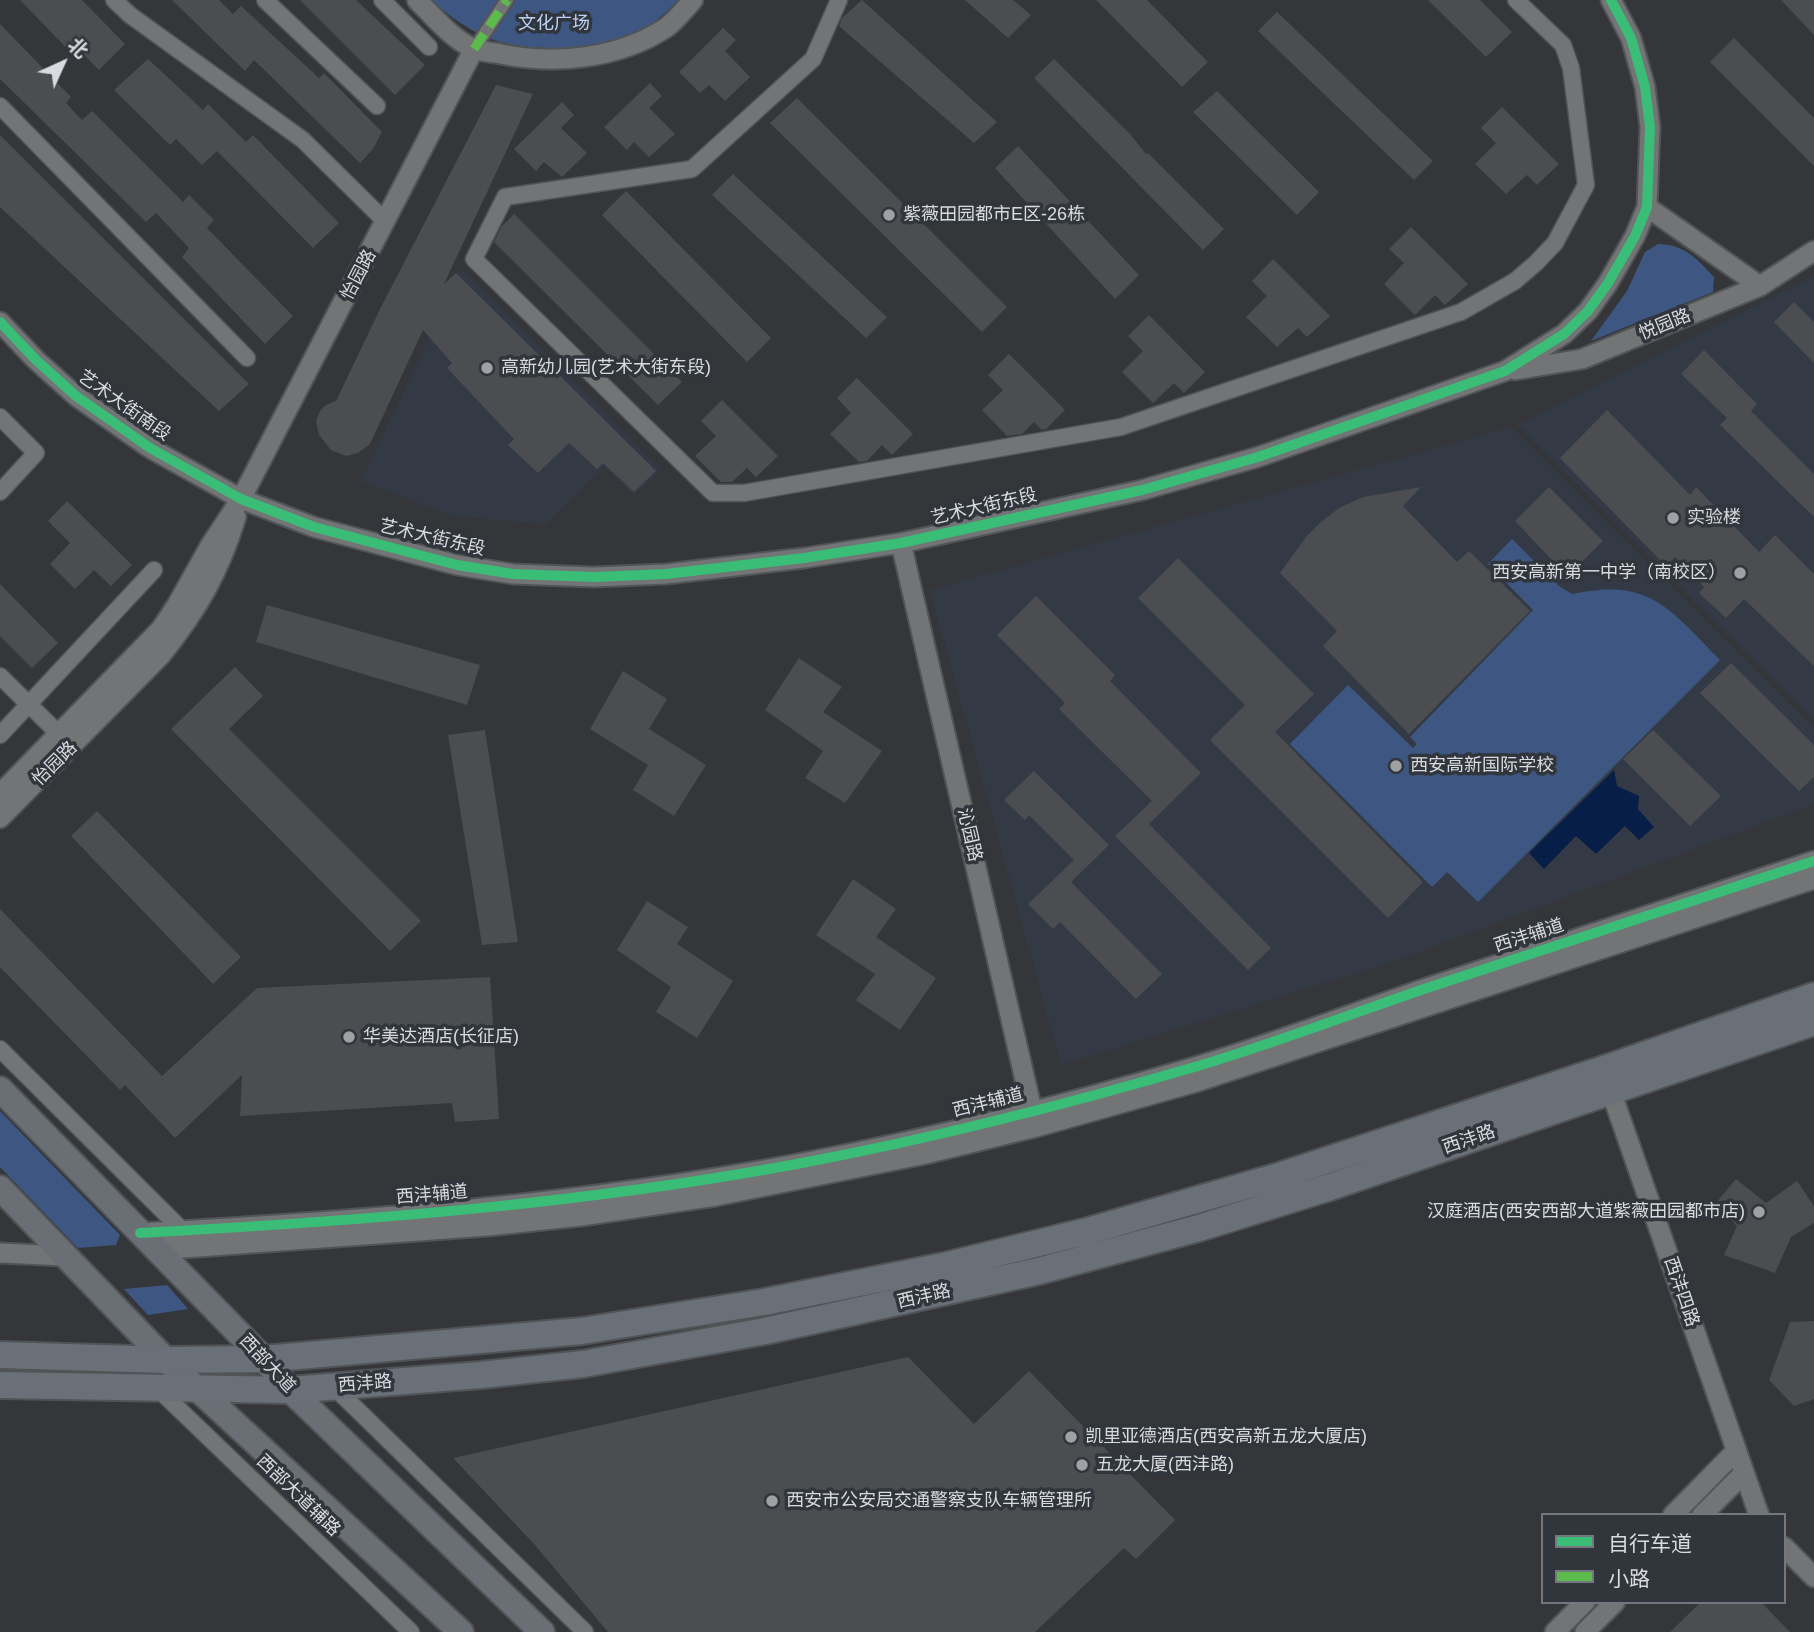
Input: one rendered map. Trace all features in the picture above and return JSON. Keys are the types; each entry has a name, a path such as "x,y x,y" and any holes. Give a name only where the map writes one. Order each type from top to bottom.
{"highway":[{"name":"西沣路","path":"0,1385 290,1390 334,1387 583,1364 765,1331 1039,1271 1199,1228 1327,1188 1607,1080 1814,996"},
{"name":"西沣路","path":"0,1355 166,1360 264,1359 582,1331 764,1302 944,1266 1088,1231 1607,1080 1814,1023"}],"main road":[{"name":"西部大道","path":"0,1089 264,1359 290,1390 542,1632"},
{"path":"0,1188 166,1360 461,1632"}],"street":[{"path":"114,0 130,15 303,140 386,222"},
{"path":"265,0 377,106"},
{"path":"382,0 429,47"},
{"path":"417,0 452,33 474,49 518,58 565,59 595,55 652,35 669,25 693,0"},
{"path":"474,49 508,0"},
{"path":"839,0 813,59 692,169 505,197 474,259 713,493 744,493 1121,427 1461,312 1491,296 1515,281 1555,243 1586,185 1571,68 1563,45 1516,0"},
{"path":"1611,0 1632,38 1646,87 1650,127 1647,207 1760,286"},
{"name":"怡园路","path":"0,794 161,629 177,605 210,546 241,499 474,49"},
{"path":"0,106 247,358"},
{"name":"艺术大街东段","path":"241,499 314,527 457,565 513,574 594,577 666,574 804,558 901,543 1142,489 1258,457 1505,372 1564,334 1588,311 1628,248 1647,207"},
{"name":"悦园路","path":"1505,372 1582,359 1760,286 1814,251"},
{"name":"艺术大街南段","path":"0,322 76,396 150,448 241,499"},
{"path":"0,417 36,453 0,492"},
{"name":"怡园路","path":"0,818 161,655 182,629 205,595 225,554 241,499"},
{"name":"沁园路","path":"901,543 1034,1119"},
{"path":"0,735 154,570"},
{"path":"0,676 59,734"},
{"name":"西沣辅道","path":"148,1241 183,1231 447,1213 674,1185 1034,1119 1814,861"},
{"name":"西沣辅道","path":"148,1241 488,1226 644,1208 821,1176 1034,1119 1196,1082 1814,879"},
{"path":"0,1049 183,1231"},
{"name":"西沣四路","path":"1607,1080 1758,1513"},
{"path":"0,1253 66,1256"},
{"path":"334,1387 585,1632"},
{"name":"西部大道辅路","path":"157,1388 411,1632"},
{"path":"1675,1513 1736,1451"},
{"path":"1704,1513 1744,1473"},
{"path":"1786,1549 1814,1577"},
{"path":"1555,1632 1583,1604"},
{"path":"1585,1632 1613,1604"}],"shaded area":[{"name":"高新幼儿园(艺术大街东段)","path":"462,269 661,470 634,496 604,467 545,524 453,516 361,481"},
{"name":"西安高新第一中学（南校区）","path":"1814,276 1814,720 1518,425"},
{"name":"西安高新国际学校","path":"1511,427 1814,728 1814,804 1395,961 1061,1065 930,590"},
{"path":"1614,770 1617,786 1639,796 1638,809 1654,827 1639,840 1625,826 1596,854 1576,836 1544,869 1529,853"}],"green space":[{"name":"文化广场","path":"430,0 678,0 641,31 613,43 579,48 542,48 508,44 485,37"},
{"path":"1658,244 1683,250 1696,259 1714,277 1713,292 1591,341 1627,291 1645,252"},
{"path":"1512,539 1559,586 1572,594 1621,590 1640,594 1656,602 1672,612 1720,660 1478,902 1447,872 1432,887 1290,744 1348,685 1413,748 1417,744 1410,737 1533,610 1488,564"},
{"path":"0,1111 120,1235 116,1245 78,1248 0,1167"},
{"path":"167,1285 188,1309 148,1315 124,1289"}],"building":[{"path":"20,0 82,0 125,44 99,70 84,55 78,60"},
{"path":"172,0 219,0 233,14 241,6 319,78 324,73 382,132 373,149 360,163 254,60 245,71"},
{"path":"300,0 356,0 425,65 395,95"},
{"path":"862,0 997,122 974,143 839,26 842,18"},
{"path":"965,0 1013,0 1031,15 1008,38"},
{"path":"1096,0 1147,0 1208,62 1182,87"},
{"path":"1428,0 1480,0 1512,32 1486,57"},
{"path":"1781,0 1814,0 1814,35"},
{"path":"1277,12 1433,161 1414,180 1258,31"},
{"path":"0,24 71,97 66,103 82,120 92,111 183,202 189,195 214,220 207,228 293,316 265,344 182,257 189,248 156,213 146,222 0,79"},
{"path":"723,28 736,40 725,51 750,77 725,101 709,85 700,93 679,72"},
{"path":"1734,38 1814,118 1814,166 1710,62"},
{"path":"148,59 203,110 208,104 246,142 253,135 339,223 313,248 217,151 202,165 176,139 170,145 114,90"},
{"path":"1054,59 1131,135 1146,154 1148,153 1224,229 1203,250 1034,78"},
{"path":"650,83 662,96 649,108 675,134 649,157 634,142 627,150 604,127"},
{"path":"496,85 533,94 444,284 456,273 656,471 634,492 603,463 597,469 569,443 538,473 508,445 514,439 447,368 452,363 423,330 370,444 358,453 346,456 331,450 319,435 316,421 320,411 336,401 380,309"},
{"path":"1217,91 1319,192 1297,215 1193,112"},
{"name":"紫薇田园都市E区-26栋","path":"797,98 1007,307 982,332 770,123"},
{"path":"562,102 574,115 561,128 587,153 562,177 544,162 536,171 514,149"},
{"path":"1502,107 1559,164 1537,185 1527,175 1506,194 1475,164 1496,143 1481,128"},
{"path":"0,135 249,384 219,411 0,207"},
{"path":"1018,146 1139,275 1115,299 995,168"},
{"path":"733,174 887,317 866,338 712,195"},
{"path":"626,191 771,338 747,362 602,215"},
{"path":"514,214 682,382 658,405 494,242 502,226"},
{"path":"1411,227 1468,284 1445,305 1435,295 1415,315 1384,284 1404,263 1389,249"},
{"path":"1273,259 1330,316 1307,337 1298,328 1277,347 1246,317 1267,296 1252,281"},
{"path":"1794,302 1814,322 1814,363 1774,322"},
{"path":"1149,315 1205,372 1184,393 1174,383 1153,403 1122,372 1143,351 1128,336"},
{"path":"1704,350 1757,404 1751,411 1814,474 1814,517 1720,425 1727,418 1681,374"},
{"path":"1009,354 1065,410 1046,429 1042,430 1034,422 1022,434 1007,436 982,410 1003,390 988,375"},
{"path":"857,378 913,434 892,455 882,445 867,461 859,462 830,434 851,413 837,398"},
{"path":"722,400 778,456 756,477 747,468 732,482 721,482 695,456 716,436 701,421"},
{"name":"实验楼","path":"1607,410 1690,495 1696,487 1759,552 1775,535 1814,574 1814,666 1744,599 1726,618 1699,593 1704,587 1675,557 1666,566 1560,458"},
{"path":"1421,487 1403,506 1457,562 1469,551 1530,611 1409,734 1323,646 1337,631 1280,573 1306,537 1339,508 1363,497"},
{"path":"1549,487 1603,541 1567,576 1515,521"},
{"path":"67,501 132,565 111,586 94,570 75,589 50,564 70,543 48,521"},
{"path":"1178,558 1314,694 1275,732 1423,882 1388,918 1210,740 1245,705 1138,598"},
{"path":"0,584 58,643 32,668 0,636"},
{"path":"1036,596 1115,675 1110,681 1201,773 1149,824 1271,948 1248,970 1115,836 1152,801 1059,709 1065,703 997,635"},
{"path":"267,605 480,665 467,705 256,642"},
{"path":"799,658 842,687 823,712 882,751 845,803 805,778 823,751 765,710"},
{"path":"1731,663 1814,745 1814,777 1799,791 1700,693"},
{"path":"235,667 263,696 229,729 421,921 390,951 171,729"},
{"path":"623,671 667,699 649,729 706,765 674,816 633,790 648,765 590,729"},
{"path":"485,730 518,942 482,945 448,735"},
{"path":"1653,730 1721,796 1690,826 1623,759"},
{"path":"1034,771 1109,845 1071,882 1162,974 1136,999 1060,922 1053,929 1028,904 1074,860 1029,815 1025,820 1004,800"},
{"path":"97,811 241,957 213,984 71,836"},
{"path":"853,879 896,909 876,937 936,978 900,1030 856,1000 875,974 816,935"},
{"path":"647,901 688,927 677,944 733,981 697,1038 656,1012 671,987 617,950"},
{"name":"华美达酒店(长征店)","path":"0,909 162,1076 257,988 490,977 499,1119 455,1122 452,1103 240,1116 242,1075 175,1138 125,1085 120,1090 0,967"},
{"path":"1736,1179 1766,1203 1797,1181 1814,1206 1814,1223 1791,1237 1775,1273 1724,1255 1737,1226 1715,1204"},
{"path":"1814,1321 1814,1399 1794,1406 1769,1380 1790,1322"},
{"name":"西安市公安局交通警察支队车辆管理所","path":"908,1357 974,1424 1029,1371 1175,1520 1136,1559 1124,1548 1035,1632 608,1632 535,1545 453,1458"},
{"path":"1699,1604 1763,1604 1790,1632 1670,1632"}],"marked path":[{"path":"474,49 507,0"}],"cycle path":[{"path":"0,322 36,360 76,396 150,448 241,499 314,527 457,565 513,574 594,577 666,574 804,558 901,543 1142,490 1258,457 1505,371 1564,334 1588,311 1608,283 1635,236 1647,207 1650,127 1645,87 1631,38 1611,0"},
{"path":"140,1233 306,1223 555,1200 720,1177 902,1143 1051,1107 1227,1057 1427,988 1814,861"}],"place":[{"name":"紫薇田园都市E区-26栋","path":"889,215"},
{"name":"高新幼儿园(艺术大街东段)","path":"487,368"},
{"name":"实验楼","path":"1673,518"},
{"name":"西安高新第一中学（南校区）","path":"1740,573"},
{"name":"西安高新国际学校","path":"1396,766"},
{"name":"华美达酒店(长征店)","path":"349,1037"},
{"name":"汉庭酒店(西安西部大道紫薇田园都市店)","path":"1759,1212"},
{"name":"凯里亚德酒店(西安高新五龙大厦店)","path":"1071,1437"},
{"name":"五龙大厦(西沣路)","path":"1082,1465"},
{"name":"西安市公安局交通警察支队车辆管理所","path":"772,1501"}]}
